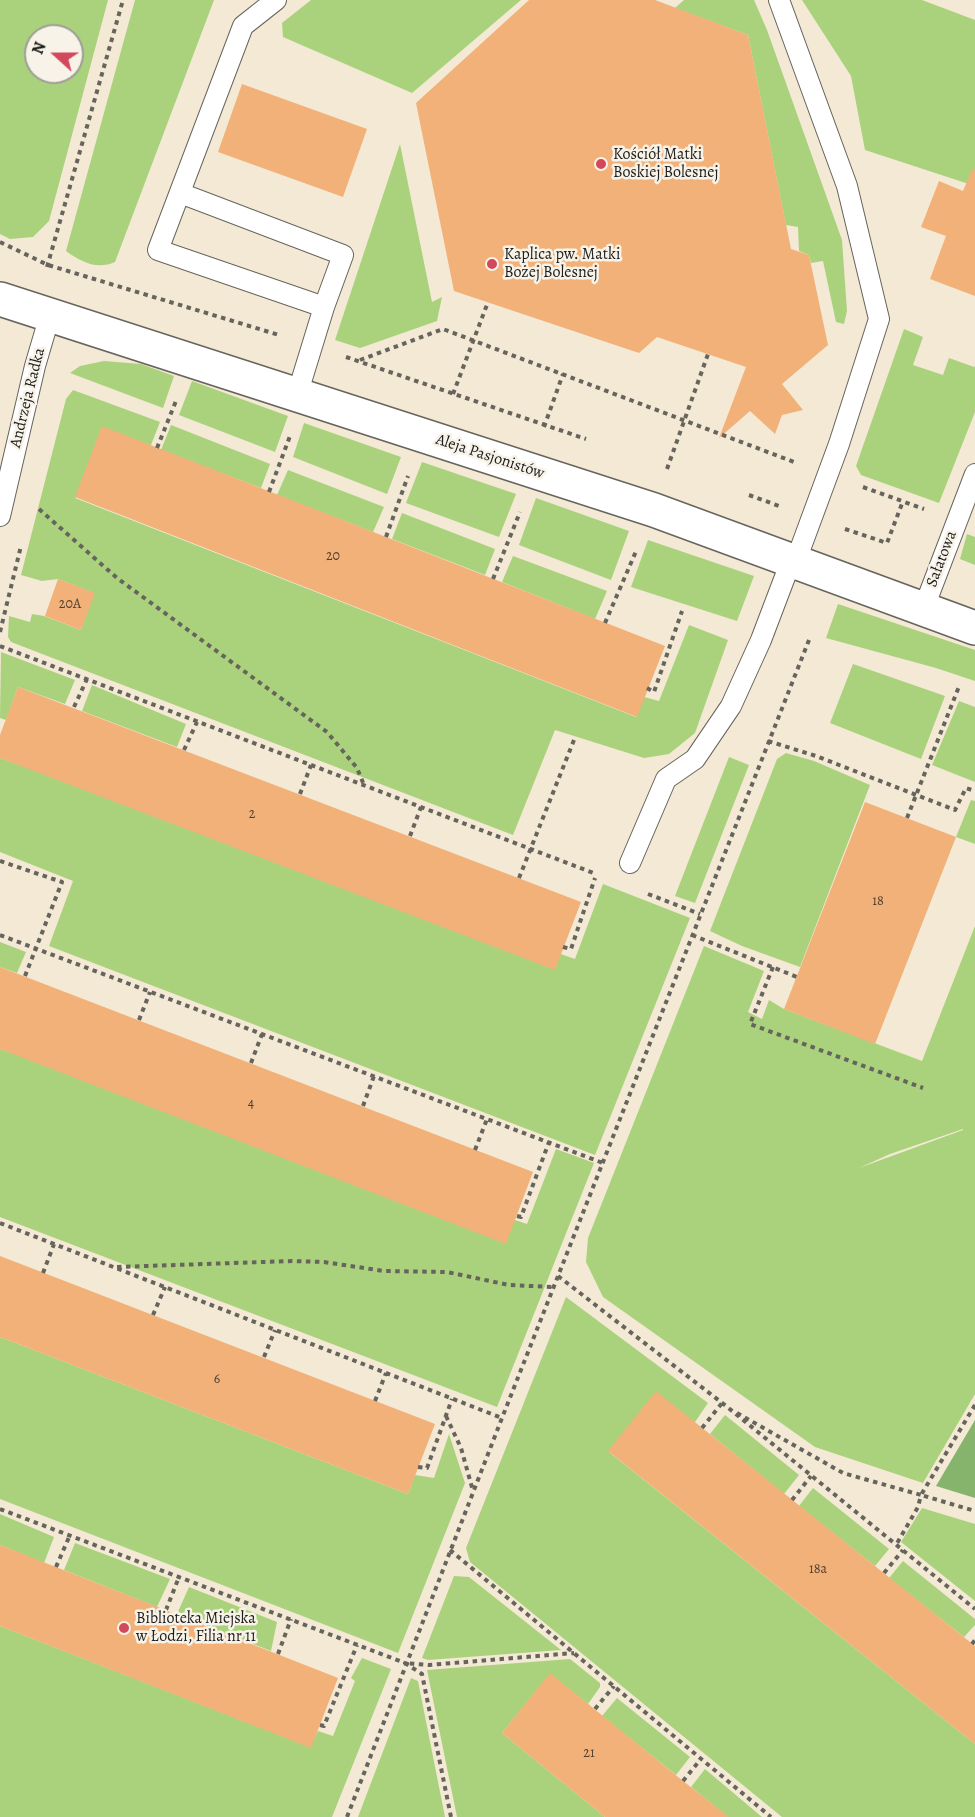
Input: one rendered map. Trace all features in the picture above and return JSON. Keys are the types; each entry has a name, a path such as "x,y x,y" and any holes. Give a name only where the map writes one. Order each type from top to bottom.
{"street":[{"name":"Aleja Pasjonistów","path":"0,299 654,510 975,628"}],"lane":[{"path":"276,0 243,26 158,250 324,307"},
{"path":"630,863 666,779 695,759 731,706 812,517 879,319 847,186 779,0"},
{"path":"180,193 343,255 311,345 301,396"},
{"name":"Andrzeja Radka","path":"0,516 35,366 42,312"},
{"name":"Sałatowa","path":"923,610 975,474"}],"path":[{"path":"42,312 48,266 123,0"},
{"path":"0,242 48,266 311,345 589,440"},
{"path":"453,393 488,302"},
{"path":"359,361 443,329 828,475 957,521"},
{"path":"684,420 708,354"},
{"path":"157,448 192,361"},
{"path":"544,425 562,374"},
{"path":"269,492 301,396"},
{"path":"657,464 668,468"},
{"path":"746,494 887,543 903,501"},
{"path":"32,502 117,578 327,732 357,768 364,785"},
{"path":"648,688 654,692 682,611"},
{"path":"347,1817 501,1418 809,640"},
{"path":"0,646 597,874 571,949 563,947"},
{"path":"74,707 87,679"},
{"path":"907,818 960,684"},
{"path":"184,750 197,722"},
{"path":"519,878 574,740"},
{"path":"768,741 816,756 955,810 966,788 975,791"},
{"path":"300,794 311,765"},
{"path":"410,836 422,807"},
{"path":"0,861 62,882 25,976"},
{"path":"638,890 700,914"},
{"path":"0,935 603,1162"},
{"path":"692,935 797,977"},
{"path":"773,967 750,1024 923,1088"},
{"path":"139,1020 150,992"},
{"path":"251,1063 262,1034"},
{"path":"363,1106 374,1076"},
{"path":"475,1150 487,1119"},
{"path":"516,1216 521,1217 549,1142"},
{"path":"0,1223 501,1418"},
{"path":"44,1273 54,1244"},
{"path":"113,1267 324,1262 384,1271 447,1272 509,1285 553,1287"},
{"path":"558,1276 724,1405 975,1609"},
{"path":"153,1315 165,1287"},
{"path":"264,1358 275,1330"},
{"path":"375,1401 387,1373"},
{"path":"418,1467 427,1468 452,1399"},
{"path":"702,1428 724,1405"},
{"path":"724,1405 843,1473 975,1511"},
{"path":"896,1545 918,1507 921,1495 975,1406"},
{"path":"446,1416 461,1448 473,1492"},
{"path":"792,1500 811,1476"},
{"path":"0,1509 405,1663 422,1674 451,1817"},
{"path":"56,1567 70,1535"},
{"path":"450,1550 771,1817"},
{"path":"884,1573 903,1550"},
{"path":"166,1610 179,1577"},
{"path":"278,1654 291,1619"},
{"path":"320,1725 324,1726 357,1645"},
{"path":"405,1663 429,1665 574,1653"},
{"path":"595,1709 614,1686"},
{"path":"683,1781 701,1759"}],"green space":[{"path":"0,0 108,0 49,221 33,237 10,239 0,234"},
{"path":"135,0 214,0 115,262 96,265 83,261 66,251"},
{"path":"311,0 521,0 412,93 283,37 282,23"},
{"path":"684,0 754,0 767,30 842,240 847,311 844,324 836,322 823,261 811,263 809,255 799,251 798,227 786,225 748,35 675,8"},
{"path":"802,0 922,0 975,20 975,186 865,150 851,76"},
{"path":"400,144 432,302 442,297 437,321 360,348 335,340"},
{"path":"904,329 923,337 913,365 943,375 949,358 975,366 975,412 939,503 861,475 856,466"},
{"path":"104,361 141,364 174,376 163,408 70,373 80,366"},
{"path":"192,381 288,416 275,452 179,415"},
{"path":"73,390 160,422 151,445 75,498 636,717 644,697 659,701 689,625 728,640 695,733 669,754 644,758 555,730 513,835 11,642 8,637 9,616 30,622 32,614 44,616 81,630 94,593 58,579 42,581 21,575 66,399"},
{"path":"304,423 401,457 387,494 293,457"},
{"path":"171,425 270,464 261,488 161,450"},
{"path":"422,462 516,494 499,537 406,503"},
{"path":"288,470 384,507 373,532 277,495"},
{"path":"536,498 629,531 611,580 519,545"},
{"path":"402,513 495,549 485,575 392,539"},
{"path":"967,534 975,537 975,565 960,559"},
{"path":"648,540 754,576 737,621 631,587"},
{"path":"513,556 607,591 595,619 502,582"},
{"path":"838,604 975,650 975,681 826,638"},
{"path":"1,652 75,680 65,704 18,687 6,720 0,718"},
{"path":"853,664 945,696 921,759 830,723"},
{"path":"92,685 186,724 177,747 82,711"},
{"path":"959,701 975,707 975,782 932,765"},
{"path":"786,753 814,761 870,785 800,967 742,946 710,931 777,759"},
{"path":"729,757 749,765 695,903 675,896"},
{"path":"0,758 575,959 603,884 690,918 595,1155 49,946 73,881 0,852"},
{"path":"971,800 975,801 975,844 956,837"},
{"path":"975,926 975,1394 923,1483 815,1447 603,1297 586,1262 588,1238 704,946 764,971 748,1012 762,1019 769,1000 784,1009 922,1061","holes":["963,1130 859,1168 890,1154"]},
{"path":"0,942 26,952 17,973 0,967"},
{"path":"0,1049 527,1224 556,1149 594,1163 497,1407 0,1217"},
{"path":"566,1297 708,1403 695,1422 609,1452 975,1744 975,1817 782,1817 470,1562 466,1548"},
{"path":"0,1337 408,1494 415,1475 434,1478 449,1434 465,1483 398,1653 0,1499"},
{"path":"725,1415 799,1475 784,1494 710,1434"},
{"path":"975,1420 975,1498 936,1486"},
{"path":"813,1488 889,1549 875,1566 799,1506"},
{"path":"922,1508 975,1524 975,1601 901,1542"},
{"path":"0,1514 54,1537 44,1563 0,1545"},
{"path":"75,1543 170,1579 157,1607 64,1570"},
{"path":"903,1561 975,1619 975,1625 964,1637 889,1578"},
{"path":"454,1576 469,1577 561,1650 428,1660 422,1658"},
{"path":"189,1587 277,1622 271,1651 177,1614"},
{"path":"0,1626 310,1747 318,1731 333,1736 355,1681 351,1678 362,1658 391,1669 332,1817 0,1817"},
{"path":"570,1659 600,1683 600,1687 588,1704 550,1674 502,1733 605,1817 457,1817 427,1670"},
{"path":"411,1678 418,1681 445,1817 358,1817"},
{"path":"617,1698 690,1757 676,1775 602,1716"},
{"path":"705,1769 762,1817 728,1817 691,1787"}],"building":[{"name":"Kościół Matki Boskiej Bolesnej","path":"529,0 655,0 748,35 791,249 809,255 828,345 782,384 803,410 782,415 775,434 750,411 719,438 746,367 657,337 639,353 454,291 416,103"},
{"path":"242,84 367,129 343,197 218,152"},
{"path":"972,170 975,170 975,296 930,279 946,236 921,227 939,181 963,191"},
{"path":"102,426 665,646 637,717 75,497"},
{"path":"58,579 95,593 81,630 45,616"},
{"path":"18,687 581,902 555,970 0,758 0,735"},
{"path":"865,802 956,837 875,1044 784,1009"},
{"path":"0,967 533,1172 506,1244 0,1049"},
{"path":"0,1256 435,1424 408,1494 0,1337"},
{"path":"656,1391 975,1646 975,1744 608,1451"},
{"path":"0,1545 338,1678 311,1748 0,1626"},
{"path":"550,1673 729,1817 605,1817 502,1733"}],"place":[{"name":"Kościół Matki Boskiej Bolesnej","path":"601,164"},
{"name":"Kaplica pw. Matki Bożej Bolesnej","path":"492,264"},
{"name":"Biblioteka Miejska w Łodzi, Filia nr 11","path":"124,1628"}]}
